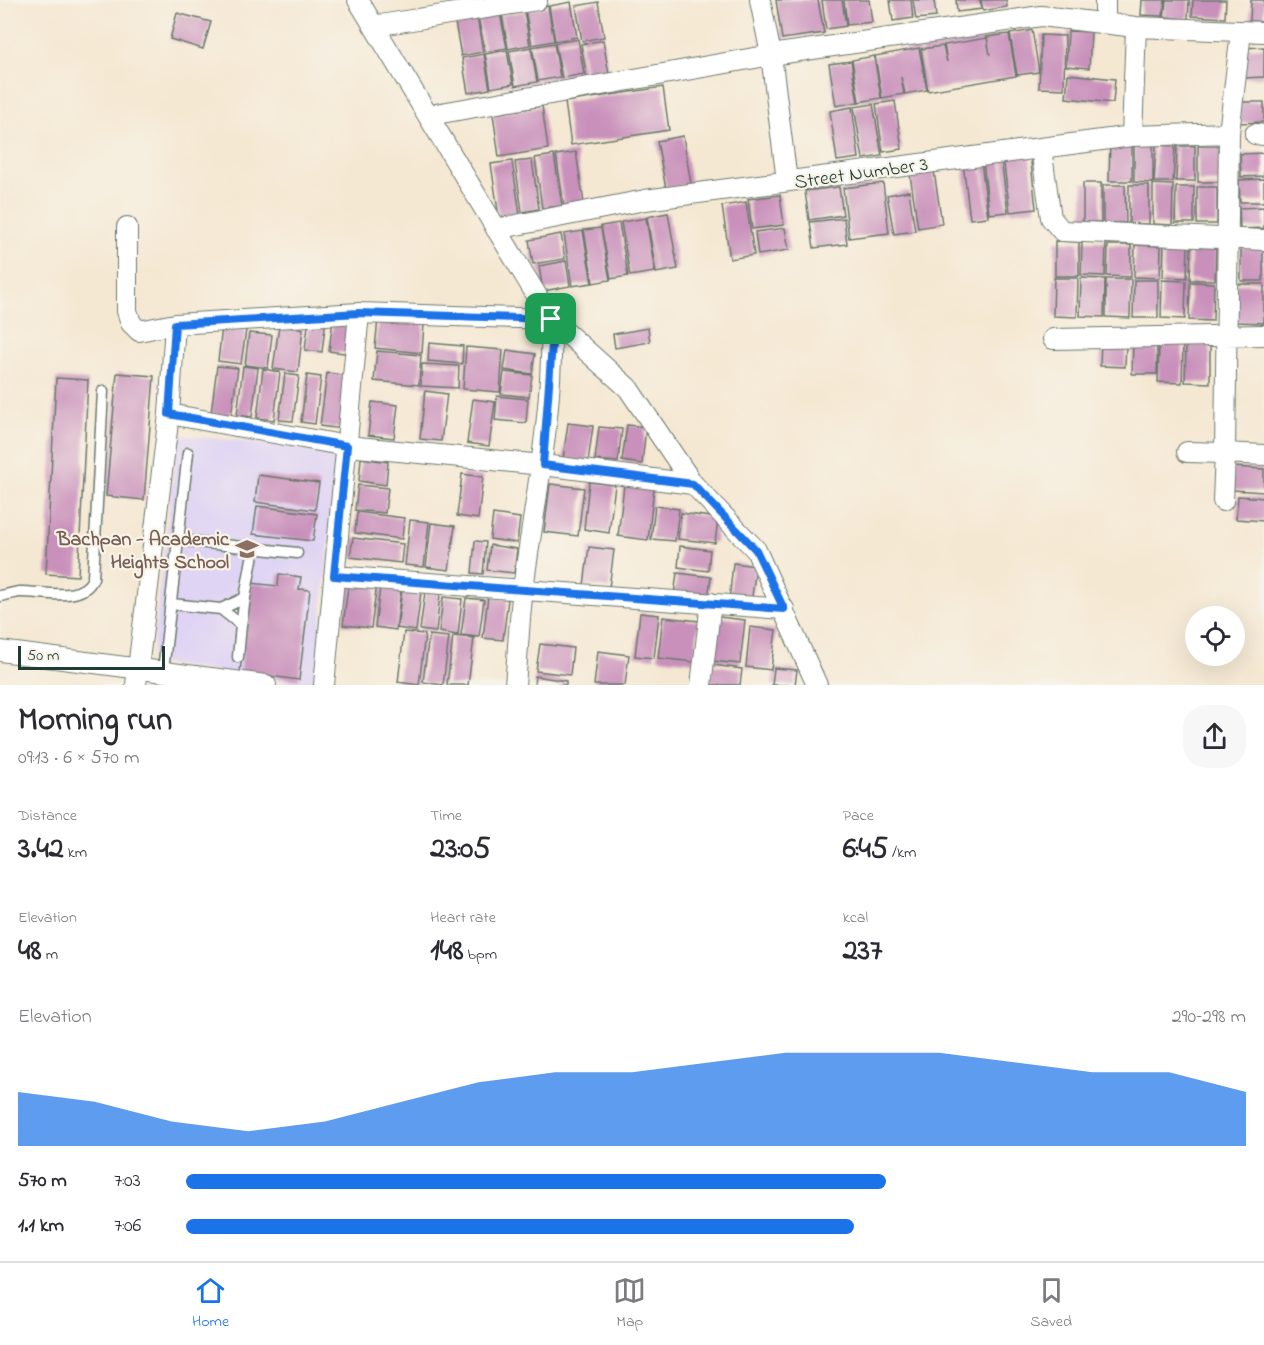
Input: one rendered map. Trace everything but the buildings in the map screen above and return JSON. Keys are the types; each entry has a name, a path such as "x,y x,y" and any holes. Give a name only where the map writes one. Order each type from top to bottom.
{"street":[{"path":"358,0 551,319 628,388 693,484 756,550 817,685"},
{"path":"374,26 537,0"},
{"path":"760,0 771,55 787,181"},
{"path":"1105,0 1105,23"},
{"path":"430,116 771,55 1041,16 1136,27 1264,32"},
{"path":"1132,136 1136,27"},
{"path":"1222,501 1225,453 1229,134 1241,32"},
{"name":"Street Number 3","path":"496,229 645,200 1041,147 1132,136 1229,134"},
{"path":"1041,147 1051,218 1062,231 1264,240"},
{"path":"127,227 127,311 131,323 139,331 175,324 359,313 551,319"},
{"path":"324,685 359,313"},
{"path":"515,685 523,589 543,465 552,344 551,319"},
{"path":"137,677 169,414 175,324"},
{"path":"1053,339 1264,335"},
{"path":"169,414 347,446 543,465 693,484"},
{"path":"1187,452 1264,455"},
{"path":"334,576 784,609"},
{"path":"701,685 711,603"},
{"path":"0,651 137,677 163,671 266,685"}],"lane":[{"path":"0,596 17,592 65,594 79,592 90,585 93,578 103,392"},
{"path":"163,671 188,453"},
{"path":"179,540 297,553"},
{"path":"238,657 254,548"},
{"path":"171,604 221,609 245,598"},
{"path":"221,609 241,626"}],"shaded area":[{"name":"Bachpan - Academic Heights School","path":"178,435 338,450 315,685 151,662"}],"place":[{"name":"Bachpan - Academic Heights School","path":"247,549"}],"route":[{"path":"359,313 551,319 552,344 543,465 693,484 756,550 784,609 334,576 347,446 211,424 169,414 175,324 359,313"}]}
